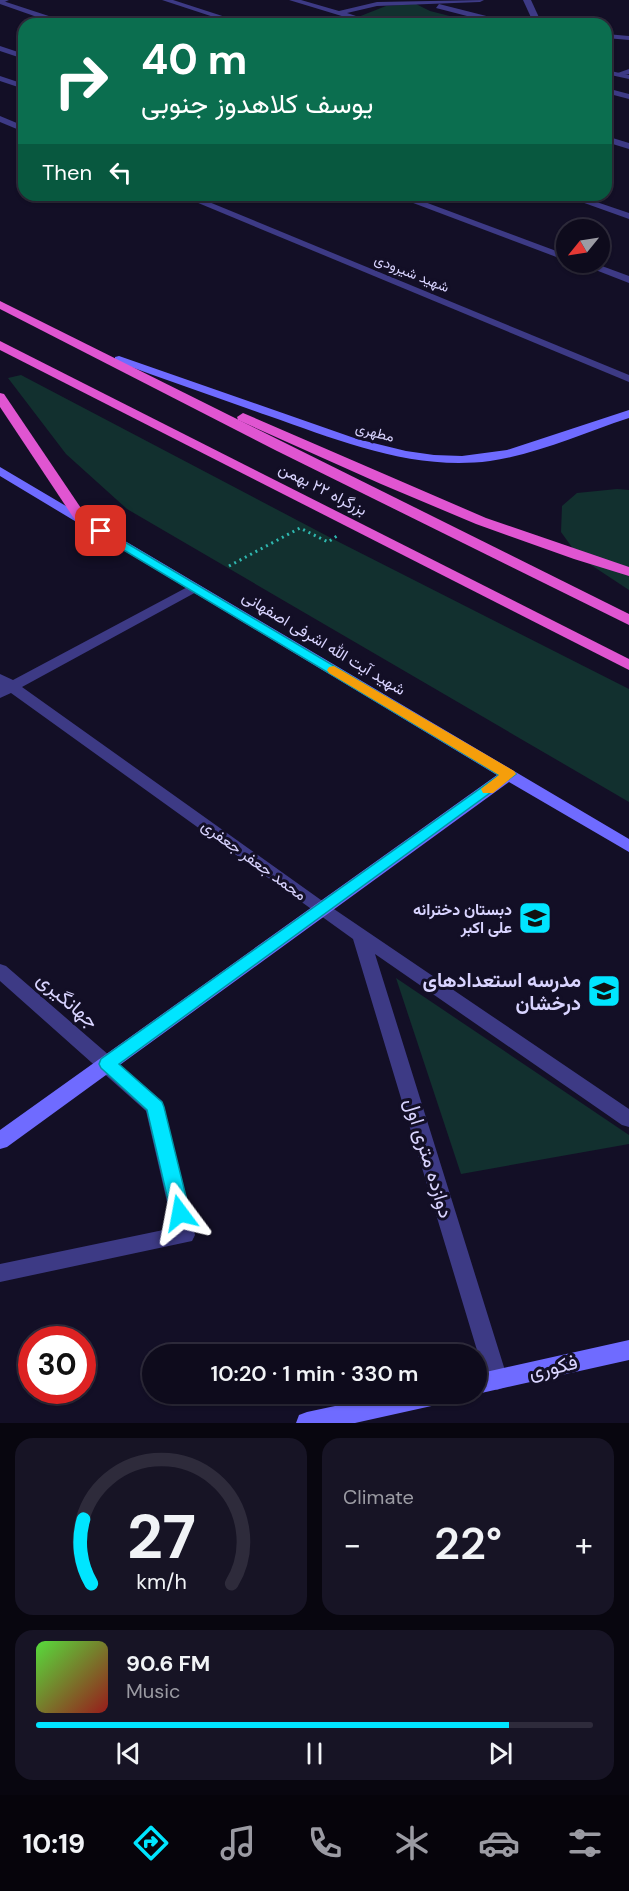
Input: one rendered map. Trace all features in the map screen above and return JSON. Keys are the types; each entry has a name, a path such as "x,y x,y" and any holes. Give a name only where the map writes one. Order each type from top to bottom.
{"highway":[{"name":"بزرگراه ۲۲ بهمن","path":"0,304 280,447 629,620"},
{"path":"13,311 346,464 479,521 629,572"},
{"name":"بزرگراه ۲۲ بهمن","path":"0,345 629,665"},
{"path":"0,397 82,520"}],"main road":[{"name":"مطهری","path":"119,359 364,446 420,458 459,460 490,457 513,452 629,414"},
{"name":"شهید آیت الله اشرفی اصفهانی","path":"0,471 629,846"},
{"path":"0,1141 509,774"},
{"name":"فکوری","path":"487,1382 629,1350"},
{"path":"307,1423 392,1404"}],"street":[{"path":"0,2 4,0"},
{"path":"166,0 224,18"},
{"path":"293,0 356,18"},
{"path":"339,13 377,4 480,0"},
{"path":"527,0 535,18"},
{"path":"425,1 486,18"},
{"path":"0,2 47,18"},
{"path":"612,37 629,38"},
{"path":"0,48 18,55"},
{"path":"619,74 629,71"},
{"path":"0,78 18,85"},
{"path":"612,92 629,97"},
{"path":"0,119 18,126"},
{"path":"612,141 629,146"},
{"name":"شهید شیرودی","path":"199,201 629,379"},
{"path":"413,201 556,254"},
{"path":"585,201 629,216"},
{"path":"610,273 629,280"},
{"path":"4,686 195,587"},
{"name":"محمد جعفر جعفری","path":"4,686 322,909 629,1119"},
{"name":"دوازده متری اول","path":"361,936 476,1344"},
{"name":"جهانگیری","path":"0,971 155,1107 185,1235 0,1273"}],"lane":[{"path":"612,73 629,77"}],"path":[{"path":"229,566 300,528 328,542"}],"green space":[{"path":"416,4 430,11 457,18 358,17 386,6"},
{"path":"21,375 331,538 629,689 629,802 127,509 66,454 8,378"},
{"path":"629,490 629,590 579,557 561,532 562,506 577,493"},
{"path":"396,978 629,1135 629,1144 461,1174"}],"slow traffic":[{"path":"334,670 509,774 488,789"}],"place":[{"name":"دبستان دخترانه علی اکبر","path":"535,918"},
{"name":"مدرسه استعدادهای درخشان","path":"604,991"}],"route":[{"path":"101,531 509,774 107,1064 155,1107 180,1213"}]}
